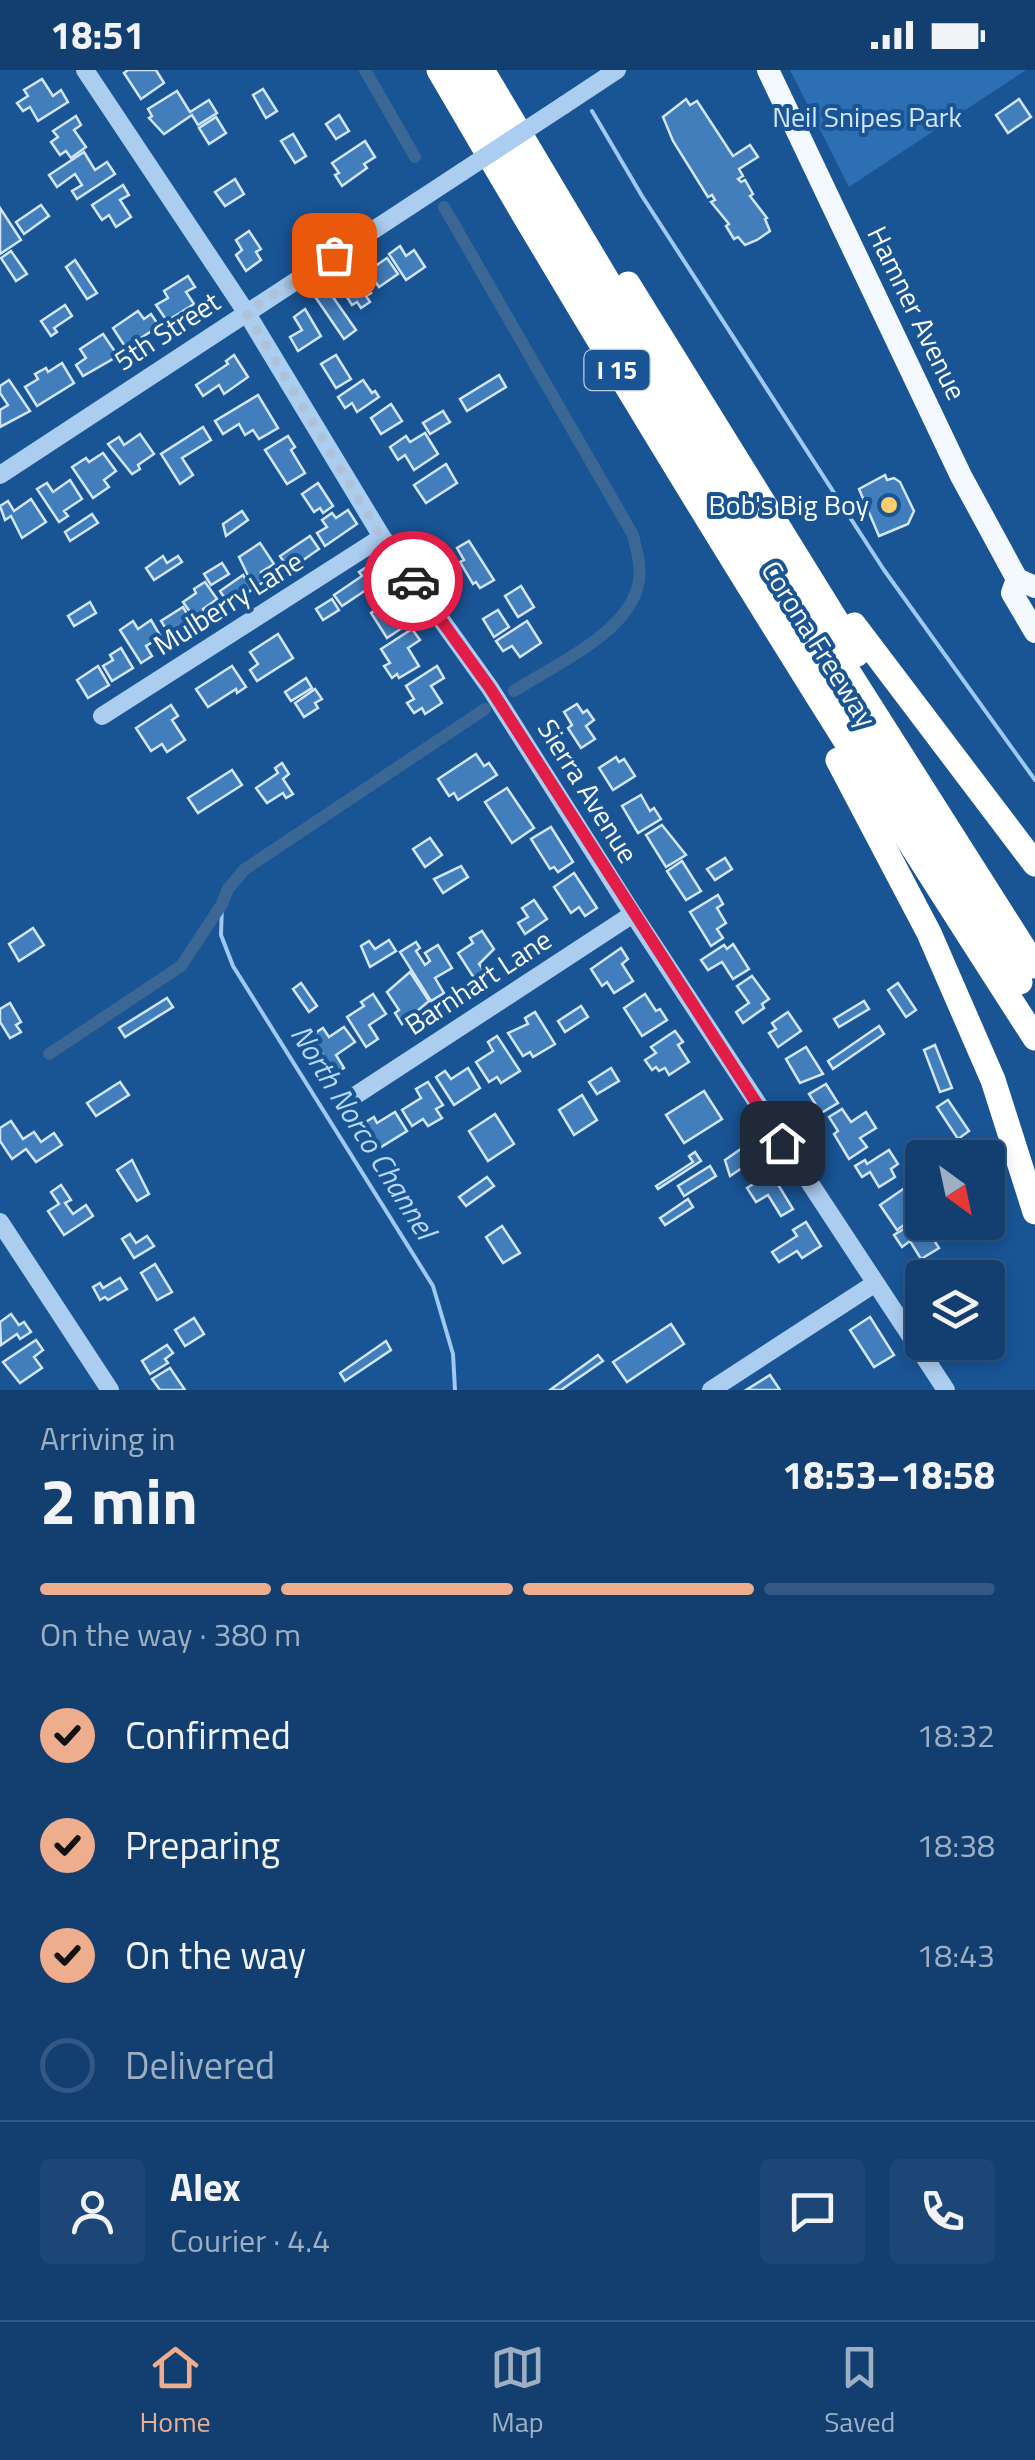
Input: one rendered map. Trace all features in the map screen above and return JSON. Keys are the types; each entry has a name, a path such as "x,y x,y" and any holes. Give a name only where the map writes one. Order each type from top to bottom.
{"highway":[{"name":"Corona Freeway","path":"440,70 798,669 1035,1038"},
{"path":"461,70 800,638 1035,1006"},
{"path":"482,70 720,470 1035,966"},
{"name":"Corona Freeway","path":"500,70 582,210 1035,937"},
{"path":"736,458 876,655 1035,864"},
{"path":"798,669 826,738 945,970 993,1080 1035,1212"}],"main road":[{"name":"Hamner Avenue","path":"768,70 962,476 1026,583 1012,594 1035,632"}],"street":[{"name":"Sierra Avenue","path":"85,70 246,312 382,538 508,715 633,914 946,1390"},
{"name":"5th Street","path":"0,475 617,70"},
{"name":"Mulberry Lane","path":"102,716 382,538"},
{"name":"Barnhart Lane","path":"352,1097 633,914"},
{"path":"0,1222 110,1390"},
{"path":"711,1390 874,1284"}],"green space":[{"name":"Neil Snipes Park","path":"790,70 1026,70 849,187"}],"building":[{"path":"156,70 164,83 141,99 124,73"},
{"path":"42,79 53,96 61,90 68,102 38,121 30,107 23,111 17,103 28,96 24,90"},
{"path":"263,89 277,111 266,118 253,95"},
{"path":"177,91 190,112 209,100 217,113 198,125 192,115 164,134 149,118 152,116 148,109"},
{"path":"686,99 690,105 697,101 733,156 750,145 758,157 739,169 743,176 738,179 745,180 753,194 750,196 767,218 770,231 757,240 745,245 738,237 734,239 726,226 729,224 711,202 715,200 712,195 708,197 673,141 663,117"},
{"path":"1019,99 1031,117 1008,133 996,115"},
{"path":"339,115 349,131 336,139 326,124"},
{"path":"76,116 81,125 74,130 86,147 71,158 66,151 60,155 51,142 58,137 53,131"},
{"path":"216,117 226,133 209,144 199,128"},
{"path":"293,134 306,156 295,163 281,141"},
{"path":"365,141 375,157 342,186 332,163"},
{"path":"84,152 95,170 107,162 115,174 77,199 72,191 82,185 75,174 57,187 49,175"},
{"path":"235,179 244,194 225,206 215,192"},
{"path":"123,185 129,195 120,200 131,217 116,227 109,215 102,220 92,205"},
{"path":"41,205 49,216 24,234 16,222"},
{"path":"0,208 21,240 0,254"},
{"path":"249,231 261,249 256,252 261,260 246,271 236,255 242,250 236,240"},
{"path":"400,246 406,256 414,250 425,267 406,280 389,254"},
{"path":"11,251 27,274 16,281 1,258"},
{"path":"387,258 398,274 379,287 368,271"},
{"path":"75,260 97,293 87,299 66,267"},
{"path":"188,276 195,287 186,292 194,304 167,321 156,305 168,298 164,291"},
{"path":"360,276 371,293 366,296 370,302 361,308 357,302 352,305 341,288"},
{"path":"328,290 356,330 344,339 316,298"},
{"path":"65,305 72,316 54,328 57,332 51,336 41,321"},
{"path":"305,309 321,336 298,351 290,337 302,330 294,317"},
{"path":"138,311 144,319 151,314 159,326 126,348 113,328"},
{"path":"103,334 118,356 83,376 76,365 86,358 80,349"},
{"path":"234,355 248,377 224,394 219,385 203,396 196,385 228,364 226,361"},
{"path":"336,355 351,379 336,388 321,364"},
{"path":"62,363 74,383 37,406 25,387 38,379 35,374 46,368 48,372"},
{"path":"499,375 506,387 467,411 460,399"},
{"path":"9,380 30,411 0,427 0,410 8,405 0,386"},
{"path":"363,380 379,397 357,412 352,403 345,408 338,397"},
{"path":"258,395 278,428 259,439 253,430 245,435 239,424 223,434 215,421"},
{"path":"391,404 402,421 381,434 371,418"},
{"path":"443,411 450,422 430,434 423,423"},
{"path":"203,427 211,440 182,458 193,475 180,484 161,454"},
{"path":"425,433 438,454 414,470 405,455 398,460 390,447 406,436 410,442"},
{"path":"140,434 154,454 132,474 108,444 119,437 124,445"},
{"path":"288,436 295,447 291,450 305,473 287,484 265,450"},
{"path":"103,453 116,471 104,480 109,487 93,498 72,467"},
{"path":"446,464 457,483 426,503 414,485"},
{"name":"Bob's Big Boy","path":"885,475 887,480 894,478 900,482 914,511 908,524 879,536 859,489"},
{"path":"70,480 82,499 64,511 68,516 59,522 37,489 47,483 53,492"},
{"path":"318,483 333,506 323,513 320,508 314,512 302,494"},
{"path":"31,499 46,522 22,538 11,516 5,520 0,506 8,501 14,511"},
{"path":"348,510 357,524 325,546 317,533 327,527 322,520 332,513 336,518"},
{"path":"242,511 248,520 226,536 223,524"},
{"path":"92,514 98,523 70,541 65,532"},
{"path":"310,536 319,549 289,570 280,556"},
{"path":"469,541 494,580 480,588 476,582 473,584 460,562 464,560 457,548"},
{"path":"260,543 274,564 261,572 267,580 254,588 239,557"},
{"path":"163,556 167,563 178,556 182,562 154,580 146,568"},
{"path":"222,563 229,574 211,585 204,574"},
{"path":"371,564 384,588 374,595 369,588 342,606 334,595 362,576 359,572"},
{"path":"243,575 253,589 229,605 220,591"},
{"path":"205,582 217,599 203,609 208,617 214,616 200,626 183,602"},
{"path":"521,586 534,607 518,617 505,596"},
{"path":"332,599 339,610 323,620 316,609"},
{"path":"90,602 96,613 74,626 68,616"},
{"path":"395,604 408,624 387,638 371,613 379,608 382,613"},
{"path":"183,607 195,627 173,640 161,621"},
{"path":"498,610 509,627 494,637 483,619"},
{"path":"151,620 161,637 146,646 152,656 141,663 120,630 133,621 138,629"},
{"path":"527,621 541,643 520,657 512,646 503,651 496,641"},
{"path":"412,629 420,640 408,648 419,666 392,678 384,666 390,663 381,649"},
{"path":"278,634 293,658 257,681 250,670 258,664 250,652"},
{"path":"121,648 133,668 112,681 103,666"},
{"path":"98,666 109,685 88,698 77,680"},
{"path":"232,666 246,687 208,707 196,689"},
{"path":"437,666 444,678 431,686 442,703 425,714 422,708 414,713 407,703 414,699 406,686"},
{"path":"306,678 312,688 291,701 285,692"},
{"path":"315,689 322,699 315,703 318,708 304,717 295,703"},
{"path":"577,704 594,720 586,726 595,739 581,748 568,728 572,725 564,712"},
{"path":"171,705 178,716 172,720 185,740 167,752 162,744 151,751 136,728"},
{"path":"476,754 497,775 458,800 454,793 449,796 438,779"},
{"path":"616,757 619,762 624,759 635,776 613,790 599,768"},
{"path":"282,763 289,774 283,779 293,794 286,798 283,793 267,803 256,788 278,773 275,768"},
{"path":"232,770 242,785 198,813 188,798"},
{"path":"507,788 534,828 512,843 485,802"},
{"path":"641,795 650,811 654,808 661,819 638,833 622,806"},
{"path":"662,825 686,855 666,867 646,835"},
{"path":"551,827 573,862 558,872 554,867 550,869 531,839"},
{"path":"430,838 442,855 425,867 413,849"},
{"path":"725,858 732,869 715,880 707,869"},
{"path":"682,861 701,891 686,900 667,871"},
{"path":"461,866 468,877 443,893 434,879"},
{"path":"574,873 597,908 585,916 579,907 571,913 554,887"},
{"path":"718,895 723,904 717,908 726,923 717,929 723,938 711,946 690,912"},
{"path":"534,900 547,919 525,934 518,923 528,917 522,908"},
{"path":"33,928 44,945 19,961 9,944"},
{"path":"482,931 494,949 479,964 484,971 474,978 458,953"},
{"path":"389,940 396,951 370,967 361,946 369,941 375,949"},
{"path":"416,942 420,948 416,951 425,965 430,961 425,953 438,945 452,968 435,978 444,993 431,1001 400,952"},
{"path":"733,944 749,969 733,979 722,962 708,970 701,960 724,945 727,949"},
{"path":"621,948 628,959 622,964 633,981 614,993 607,982 602,986 591,969"},
{"path":"410,972 429,1001 402,1024 395,1013 399,1010 387,992"},
{"path":"752,976 769,999 762,1004 764,1008 743,1023 736,1012 749,1003 737,986"},
{"path":"301,983 317,1006 309,1012 293,989"},
{"path":"898,983 916,1010 906,1017 888,990"},
{"path":"373,994 386,1014 369,1025 378,1039 366,1047 347,1017 364,1006 361,1002"},
{"path":"645,994 667,1020 642,1036 624,1008"},
{"path":"167,998 173,1007 125,1037 119,1028"},
{"path":"864,1001 869,1009 839,1027 834,1019"},
{"path":"10,1003 21,1022 16,1025 21,1032 10,1038 0,1022 0,1009"},
{"path":"581,1006 588,1017 565,1032 558,1021"},
{"path":"535,1012 555,1044 533,1057 530,1052 523,1056 508,1033 528,1024 525,1018"},
{"path":"788,1012 801,1031 778,1047 769,1033 776,1029 772,1023"},
{"path":"879,1026 884,1034 833,1069 828,1061"},
{"path":"344,1027 355,1042 336,1055 344,1068 334,1075 312,1035 323,1028 329,1037"},
{"path":"675,1031 683,1042 678,1045 689,1062 669,1075 665,1068 652,1070 645,1060 656,1053 651,1047"},
{"path":"497,1036 520,1071 501,1083 497,1077 489,1082 476,1062 493,1051 488,1042"},
{"path":"935,1045 952,1088 940,1092 924,1050"},
{"path":"806,1047 823,1074 800,1083 786,1059"},
{"path":"468,1068 480,1088 454,1105 436,1077 445,1071 451,1079"},
{"path":"611,1068 619,1081 597,1094 589,1082"},
{"path":"120,1082 129,1095 96,1116 87,1103"},
{"path":"428,1082 443,1105 436,1109 442,1118 428,1126 423,1119 412,1126 402,1110 421,1098 416,1089"},
{"path":"826,1084 838,1103 821,1113 809,1094"},
{"path":"704,1091 722,1119 684,1143 666,1115"},
{"path":"582,1095 597,1120 574,1135 559,1110"},
{"path":"948,1100 969,1131 958,1139 937,1107"},
{"path":"842,1109 851,1122 866,1112 876,1128 860,1138 867,1147 849,1159 829,1117"},
{"path":"395,1112 407,1131 381,1147 362,1124 374,1117 377,1123"},
{"path":"495,1114 514,1144 488,1161 469,1131"},
{"path":"11,1121 23,1139 34,1132 41,1142 54,1133 62,1145 36,1162 26,1149 12,1159 0,1141 0,1128"},
{"path":"745,1146 754,1160 730,1176 725,1160"},
{"path":"889,1150 898,1164 891,1169 895,1177 879,1187 870,1172 862,1177 855,1166 865,1160 867,1164"},
{"path":"695,1152 701,1161 658,1189 656,1186 693,1162 689,1156"},
{"path":"132,1160 149,1194 137,1201 117,1170"},
{"path":"710,1166 716,1176 684,1196 678,1186"},
{"path":"771,1173 793,1209 781,1216 768,1195 756,1202 747,1188"},
{"path":"487,1177 494,1186 466,1206 459,1197"},
{"path":"61,1185 71,1200 65,1203 73,1214 86,1205 93,1216 64,1235 48,1211 59,1204 51,1192"},
{"path":"905,1188 905,1224 897,1230 880,1205"},
{"path":"688,1199 693,1207 665,1225 660,1218"},
{"path":"806,1222 821,1246 802,1258 797,1251 779,1262 772,1252 797,1236 793,1230"},
{"path":"502,1226 520,1253 503,1263 486,1237"},
{"path":"905,1228 905,1240 934,1240 939,1248 921,1259 910,1241 902,1247 894,1235"},
{"path":"130,1234 136,1243 147,1236 154,1246 134,1258 122,1239"},
{"path":"155,1264 172,1292 157,1300 141,1273"},
{"path":"120,1278 127,1289 108,1300 100,1300 93,1287 100,1283 103,1288"},
{"path":"11,1314 31,1332 20,1339 17,1334 1,1345 0,1322"},
{"path":"870,1317 894,1355 874,1367 850,1330"},
{"path":"194,1318 204,1334 185,1346 175,1330"},
{"path":"671,1324 684,1344 627,1382 613,1362"},
{"path":"36,1340 43,1350 34,1357 42,1368 20,1383 3,1362"},
{"path":"386,1341 391,1350 345,1381 340,1373"},
{"path":"167,1345 173,1353 165,1359 168,1363 150,1374 142,1361"},
{"path":"598,1355 603,1361 561,1390 550,1390"},
{"path":"170,1368 185,1390 160,1390 152,1379"},
{"path":"770,1375 780,1390 746,1390"}],"waterway":[{"path":"365,70 415,157"},
{"path":"592,111 642,196 884,570 1035,780"},
{"path":"444,207 633,535 638,558 639,581 622,616 588,645 514,691"},
{"path":"49,1054 181,966 228,889 245,869 485,709"},
{"name":"North Norco Channel","path":"222,904 221,935 233,966 433,1286 453,1354 455,1390"}],"way so far":[{"path":"334,255 246,312 382,538 413,581"}],"place":[{"name":"Bob's Big Boy","path":"889,505"}],"route":[{"path":"413,581 490,688 782,1143"}]}
